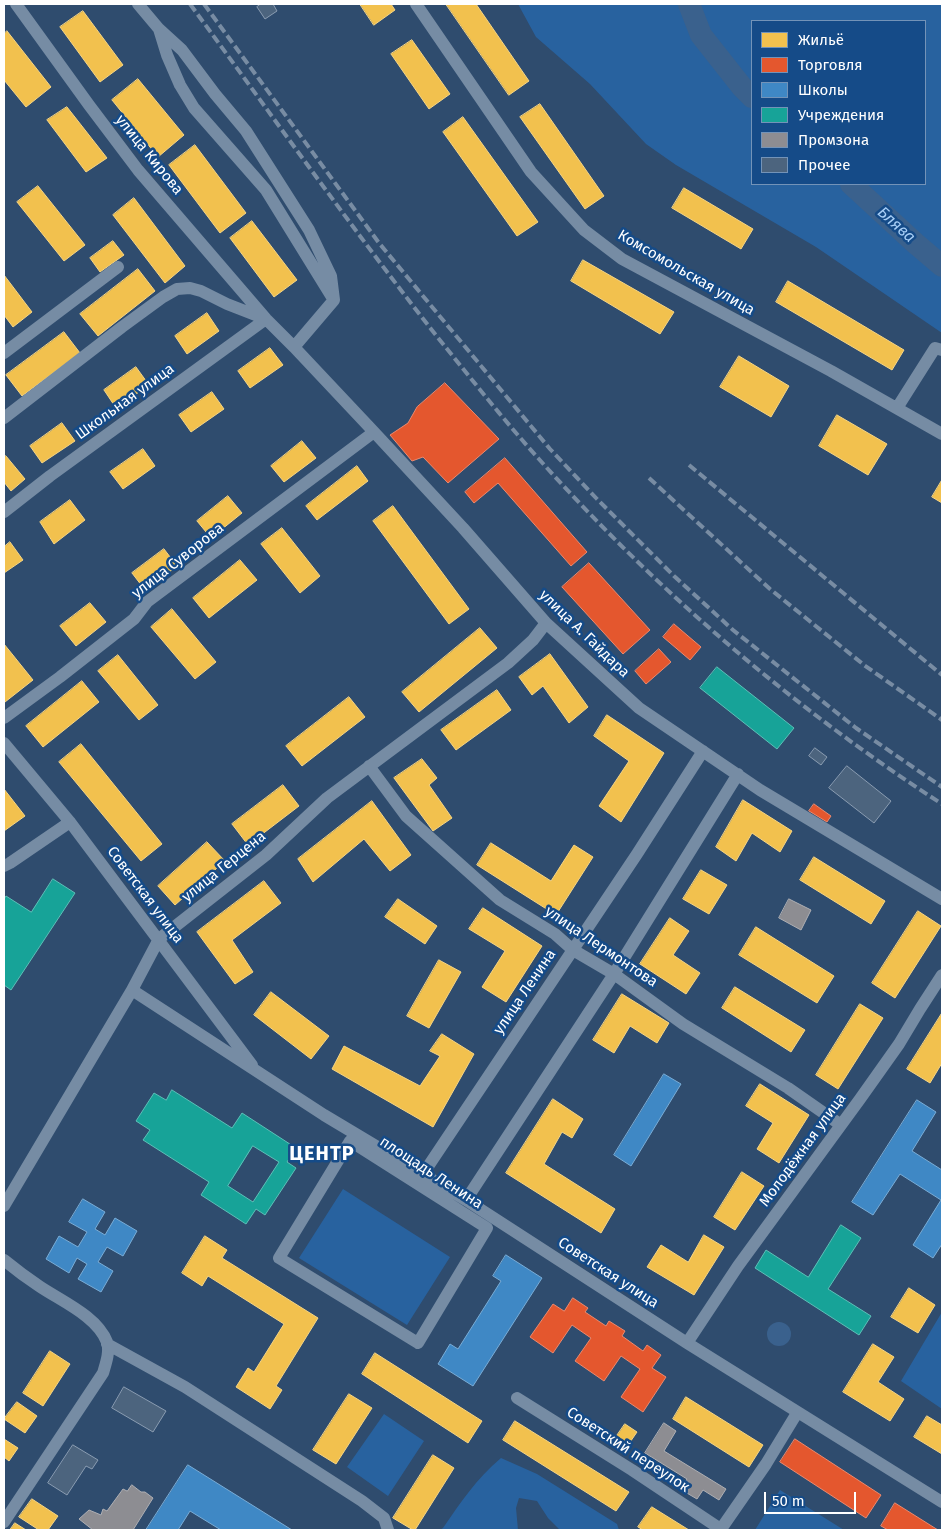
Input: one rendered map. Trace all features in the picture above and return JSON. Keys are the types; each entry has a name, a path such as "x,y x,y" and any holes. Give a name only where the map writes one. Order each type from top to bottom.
{"street":[{"name":"улица Кирова","path":"16,4 138,170 266,319"},
{"path":"138,4 159,29 182,50 246,131 309,230 331,276 334,300 294,347"},
{"name":"Комсомольская улица","path":"416,4 531,172 584,230 622,259 942,434"},
{"path":"159,29 180,86 194,108 266,190 334,300"},
{"path":"4,353 118,268"},
{"path":"4,418 122,326 162,297 177,289 190,288 201,290 227,304 266,319"},
{"name":"улица А. Гайдара","path":"266,319 463,528 546,623 640,708 760,790 942,899"},
{"name":"Школьная улица","path":"4,512 58,470 266,319"},
{"path":"897,408 935,348 942,350"},
{"name":"улица Суворова","path":"4,718 134,619 147,602 374,432"},
{"name":"улица Герцена","path":"4,1206 132,990 158,939 250,868 327,798 508,663 533,640 546,623"},
{"name":"Советская улица","path":"4,743 70,822 256,1071"},
{"name":"улица Ленина","path":"423,1174 703,751"},
{"name":"улица Лермонтова","path":"369,766 406,816 500,900 555,934 573,950 614,974 683,1024 788,1088 841,1124"},
{"path":"466,1200 614,974 738,774"},
{"path":"4,866 70,822"},
{"name":"Молодёжная улица","path":"687,1343 738,1266 899,1044 942,975"},
{"name":"Советская улица","path":"132,990 324,1115 466,1200 753,1385 942,1502"},
{"name":"площадь Ленина","path":"350,1141 487,1228 418,1342 278,1258 350,1141"},
{"path":"4,1260 87,1317 100,1329 107,1344 108,1358 103,1373 4,1522"},
{"path":"107,1344 185,1387 355,1497 384,1518 388,1530"},
{"name":"Советский переулок","path":"516,1398 632,1470 721,1530"},
{"path":"721,1530 798,1413"}],"shaded area":[{"path":"518,4 942,4 942,333 816,247 676,165 646,144 590,84 536,37"},
{"path":"343,1189 450,1257 407,1325 299,1258"},
{"path":"942,1312 942,1409 901,1381"},
{"path":"779,1322 787,1326 791,1334 787,1342 779,1346 771,1342 767,1334 771,1326"},
{"path":"384,1414 424,1441 388,1496 347,1467"},
{"path":"501,1458 537,1474 617,1524 619,1530 560,1530 548,1518 537,1501 519,1498 516,1508 518,1530 440,1530 476,1483"},
{"path":"780,1490 844,1530 755,1530"}],"building: Жильё":[{"path":"360,4 391,4 395,10 374,25"},
{"path":"446,4 476,4 529,81 509,95"},
{"path":"83,11 123,65 100,82 60,27"},
{"path":"7,31 51,87 26,107 4,80 4,34"},
{"path":"412,40 450,94 429,109 391,54"},
{"path":"138,79 184,135 158,157 112,100"},
{"path":"540,104 604,196 585,209 520,117"},
{"path":"67,107 107,158 86,172 47,120"},
{"path":"463,117 538,222 517,236 443,132"},
{"path":"195,145 246,213 220,233 169,165"},
{"path":"38,186 85,245 64,261 17,202"},
{"path":"684,188 753,229 741,249 672,208"},
{"path":"134,198 185,266 165,283 113,215"},
{"path":"252,221 297,280 274,297 230,238"},
{"path":"113,241 124,255 100,272 90,258"},
{"path":"583,260 674,312 660,334 571,281"},
{"path":"138,269 155,291 98,336 80,314"},
{"path":"4,275 32,312 13,327 4,315"},
{"path":"788,281 904,350 892,370 776,302"},
{"path":"207,313 219,331 187,354 175,336"},
{"path":"64,332 80,353 22,396 6,375"},
{"path":"270,348 283,365 250,388 238,371"},
{"path":"739,356 789,386 771,417 720,387"},
{"path":"136,367 149,385 116,408 104,390"},
{"path":"212,392 224,409 191,432 179,415"},
{"path":"837,415 887,444 868,475 819,446"},
{"path":"62,423 75,441 42,463 30,446"},
{"path":"302,441 316,458 284,482 271,466"},
{"path":"143,449 155,466 123,489 110,472"},
{"path":"6,456 25,479 11,491 4,482 4,457"},
{"path":"357,466 368,481 317,520 306,506"},
{"path":"942,480 942,503 932,497"},
{"path":"228,496 242,513 211,538 197,521"},
{"path":"70,500 85,520 54,544 40,522"},
{"path":"393,506 469,609 449,624 373,521"},
{"path":"282,528 320,576 300,593 261,544"},
{"path":"10,542 23,560 4,573 4,547"},
{"path":"164,549 177,566 145,590 132,573"},
{"path":"240,560 257,580 209,618 193,598"},
{"path":"90,603 106,622 76,646 60,626"},
{"path":"172,609 216,662 195,679 151,627"},
{"path":"480,628 497,648 419,712 402,692"},
{"path":"4,644 33,680 5,702 4,701"},
{"path":"550,654 588,707 569,723 543,686 532,695 519,677"},
{"path":"118,655 158,705 139,720 98,671"},
{"path":"82,681 99,702 43,747 26,726"},
{"path":"497,690 511,710 456,750 441,730"},
{"path":"349,697 365,717 302,766 286,746"},
{"path":"607,715 664,753 621,822 599,806 629,761 594,736"},
{"path":"81,744 162,844 141,861 59,762"},
{"path":"422,759 437,778 429,785 452,818 433,831 394,778"},
{"path":"283,785 299,806 248,845 232,824"},
{"path":"4,789 25,816 4,831"},
{"path":"743,800 792,831 780,852 752,833 736,861 716,847"},
{"path":"372,801 411,855 390,871 364,839 313,882 298,859"},
{"path":"207,842 225,861 175,905 158,886"},
{"path":"491,843 551,881 574,845 593,857 556,915 477,865"},
{"path":"814,857 885,901 871,924 800,880"},
{"path":"701,870 727,885 709,914 683,899"},
{"path":"264,881 281,903 232,940 253,972 235,984 197,932"},
{"path":"398,899 437,926 425,944 385,917"},
{"path":"483,908 542,946 506,1002 482,987 505,951 469,929"},
{"path":"918,911 941,926 895,998 872,983"},
{"path":"670,918 689,931 673,955 700,973 686,994 640,964"},
{"path":"756,927 834,976 817,1003 739,955"},
{"path":"439,960 461,972 429,1028 407,1016"},
{"path":"735,987 805,1030 791,1052 722,1008"},
{"path":"271,992 329,1036 311,1059 254,1015"},
{"path":"622,994 669,1023 657,1043 630,1026 614,1053 593,1040"},
{"path":"860,1004 883,1018 838,1089 816,1075"},
{"path":"942,1013 942,1063 930,1083 907,1069"},
{"path":"442,1034 474,1054 433,1127 332,1069 344,1046 420,1086 440,1056 430,1051"},
{"path":"760,1084 809,1115 779,1163 757,1149 773,1123 746,1106"},
{"path":"553,1099 583,1119 572,1138 562,1132 544,1164 615,1209 601,1233 506,1173"},
{"path":"742,1172 764,1186 735,1230 714,1217"},
{"path":"704,1235 724,1247 694,1295 647,1267 661,1245 688,1262"},
{"path":"205,1236 227,1250 222,1258 318,1318 276,1386 282,1390 270,1409 236,1387 248,1368 254,1372 284,1324 208,1276 202,1286 182,1273"},
{"path":"909,1288 935,1305 918,1333 891,1317"},
{"path":"873,1344 894,1357 878,1382 904,1399 890,1421 843,1392"},
{"path":"50,1351 70,1364 43,1406 23,1393"},
{"path":"375,1353 482,1421 468,1443 362,1374"},
{"path":"349,1394 372,1408 336,1464 313,1450"},
{"path":"686,1397 763,1445 749,1467 673,1419"},
{"path":"17,1402 37,1416 25,1433 4,1419"},
{"path":"927,1416 942,1425 942,1454 914,1437"},
{"path":"515,1421 629,1492 616,1511 503,1440"},
{"path":"625,1424 637,1432 626,1448 614,1440"},
{"path":"4,1439 18,1448 9,1461 4,1457"},
{"path":"433,1455 454,1468 415,1530 413,1530 393,1518"},
{"path":"32,1499 58,1516 48,1530 39,1530 19,1517"},
{"path":"652,1507 689,1530 643,1530 638,1527"},
{"path":"15,1523 26,1530 10,1530"}],"building: Торговля":[{"path":"445,383 499,439 448,483 423,457 412,461 390,435 408,423 417,407"},
{"path":"505,458 587,552 571,566 498,483 474,503 465,492"},
{"path":"589,563 650,630 623,654 562,587"},
{"path":"674,624 701,647 690,660 663,637"},
{"path":"659,649 671,662 646,684 635,671"},
{"path":"814,804 831,816 827,822 809,811"},
{"path":"573,1298 588,1308 585,1312 606,1326 609,1321 625,1331 622,1336 643,1351 647,1345 661,1355 652,1368 666,1377 643,1412 621,1397 640,1369 621,1356 604,1381 575,1361 591,1338 572,1325 553,1353 530,1337 553,1304 564,1311"},
{"path":"795,1439 881,1495 866,1518 780,1462"},
{"path":"895,1503 938,1530 888,1530 881,1526"}],"building: Школы":[{"path":"664,1074 681,1084 631,1166 614,1155"},
{"path":"917,1100 936,1112 912,1151 942,1170 942,1244 933,1258 913,1245 941,1200 900,1174 873,1215 852,1202"},
{"path":"83,1199 105,1212 95,1229 105,1235 115,1218 137,1231 123,1256 107,1247 98,1262 113,1271 101,1292 78,1279 87,1264 77,1258 69,1273 46,1259 59,1236 78,1247 87,1232 69,1222"},
{"path":"506,1255 542,1278 473,1386 438,1364 450,1344 458,1349 501,1281 493,1276"},
{"path":"188,1465 292,1530 221,1530 190,1511 178,1530 146,1530"}],"building: Учреждения":[{"path":"717,667 794,728 777,749 700,688"},
{"path":"53,879 75,893 11,990 4,985 4,899 6,896 31,912"},
{"path":"172,1090 232,1128 242,1113 296,1148 287,1162 296,1168 265,1215 256,1209 246,1224 201,1195 209,1182 143,1140 150,1130 136,1121 154,1093 166,1100","holes":["253,1146 279,1162 253,1202 228,1186"]},
{"path":"841,1225 861,1238 828,1289 871,1316 859,1335 755,1268 766,1250 808,1277"}],"building: Промзона":[{"path":"789,899 811,910 801,930 779,918"},
{"path":"664,1423 676,1431 664,1451 726,1489 719,1500 703,1490 697,1499 680,1489 687,1479 645,1453"},
{"path":"132,1485 153,1498 133,1530 93,1530 79,1519 89,1510 101,1515 103,1509 107,1511 123,1489 127,1491"}],"building: Прочее":[{"path":"261,4 273,4 277,11 265,19 257,7"},
{"path":"815,748 827,757 821,765 809,756"},
{"path":"847,766 891,801 874,823 829,788"},
{"path":"124,1387 166,1411 153,1432 112,1408"},
{"path":"73,1445 98,1460 92,1469 86,1466 67,1495 48,1483"}],"waterway":[{"name":"Блява","path":"689,4 701,35 751,96"},
{"name":"Блява","path":"852,185 942,266"}],"railway":[{"path":"190,4 341,211 435,334 512,428 583,507 678,600 728,644 833,728 942,804"},
{"path":"204,4 379,243 550,449 597,499 674,576 733,630 856,728 942,787"},
{"path":"689,465 942,675"},
{"path":"649,478 770,589 864,665 942,720"}],"district":[{"name":"ЦЕНТР","path":"322,1154"}]}
